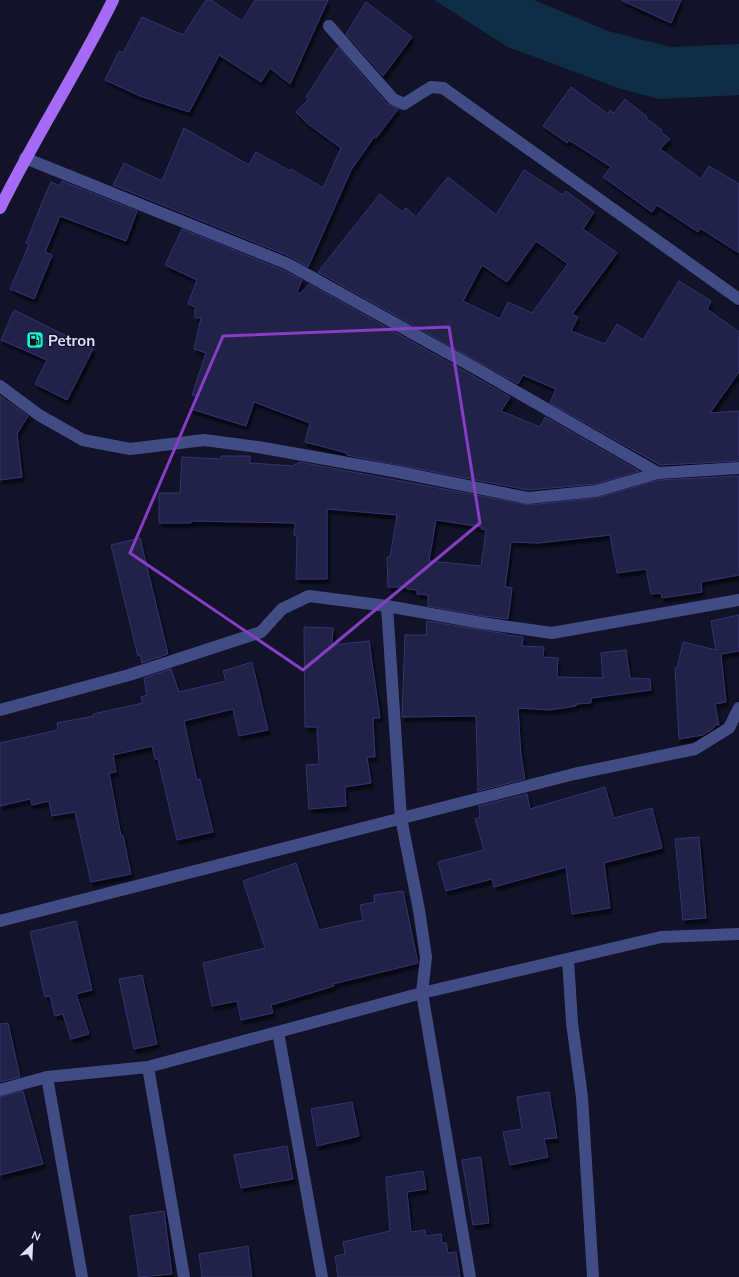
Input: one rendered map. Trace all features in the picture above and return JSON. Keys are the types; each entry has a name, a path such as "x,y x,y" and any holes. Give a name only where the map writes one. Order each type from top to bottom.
{"main road":[{"path":"0,208 25,158 97,32 113,0"}],"street":[{"path":"329,26 393,99 404,104 431,87 443,88 739,298"},
{"path":"25,158 288,264 477,369 658,473"},
{"path":"0,386 39,415 83,440 130,449 204,440 258,447 393,471 528,498 596,491 658,473 739,468"},
{"path":"0,710 129,675 261,632 282,609 309,596 387,606 482,623 552,633 739,600"},
{"path":"387,606 400,818 420,910 426,957 422,993 470,1277"},
{"path":"0,921 574,774 695,749 729,728 739,708"},
{"path":"0,1090 47,1077 148,1067 422,993 661,937 739,934"},
{"path":"568,959 572,1024 583,1112 593,1277"},
{"path":"278,1032 322,1277"},
{"path":"148,1067 184,1277"},
{"path":"47,1077 82,1277"}],"highlighted area":[{"path":"449,327 480,523 303,670 130,553 223,336"}],"water":[{"path":"434,0 534,0 608,31 671,47 739,44 739,95 659,99 621,89 508,47"}],"building":[{"path":"206,0 211,0 242,21 255,0 328,0 290,84 270,68 261,82 219,55 189,112 140,96 105,80 119,51 123,53 142,17 183,35"},
{"path":"621,0 681,0 671,23"},
{"path":"366,2 412,37 383,76 346,34"},
{"path":"338,47 387,104 398,109 376,138 374,137 351,170 308,267 291,257 113,185 124,163 162,181 184,128 249,165 256,152 290,171 291,169 323,188 341,148 308,124 296,112 309,99 306,97"},
{"path":"571,87 608,114 610,110 614,113 625,99 662,130 661,132 670,139 660,149 701,179 709,166 739,184 739,253 700,228 698,232 657,205 652,212 603,177 611,167 569,140 567,143 543,126"},
{"path":"524,170 563,195 566,191 594,212 583,229 617,253 572,314 578,317 571,331 605,344 617,324 643,340 679,281 711,301 707,309 739,332 739,372 710,413 739,411 739,461 660,465 550,403 556,389 523,375 518,384 318,272 380,194 402,212 406,208 416,217 448,177 496,215","holes":["536,241 568,264 532,313 508,302 500,319 463,301 482,265 507,282"]},
{"path":"62,181 137,211 126,241 60,216 45,252 52,255 34,299 10,289 29,245 26,243 51,182 60,186"},
{"path":"182,229 285,271 302,280 297,292 300,294 309,284 510,397 501,411 540,427 545,417 639,471 595,484 528,490 347,455 347,453 305,442 310,423 254,402 246,426 191,409 196,396 192,395 206,353 194,349 201,318 195,318 195,307 188,304 197,280 165,265"},
{"path":"14,310 93,349 67,400 35,384 47,360 1,340"},
{"path":"0,396 28,416 17,434 22,477 0,480"},
{"path":"221,456 250,456 250,463 294,466 299,462 529,505 597,498 659,480 739,476 739,575 701,582 702,592 662,598 661,593 651,594 646,569 617,573 610,535 538,543 511,542 505,587 512,588 508,619 483,616 428,606 428,595 417,594 417,590 407,589 407,587 388,587 387,557 390,557 397,515 327,509 327,579 296,579 297,536 294,535 295,523 191,521 191,523 159,523 159,493 180,493 182,457 221,459","holes":["436,520 482,527 481,529 486,530 481,566 429,561"]},
{"path":"140,538 168,654 142,663 140,655 138,656 111,545"},
{"path":"739,615 739,651 721,654 726,702 715,704 719,725 714,725 714,728 703,735 679,739 675,668 677,668 683,642 716,650 711,621"},
{"path":"427,621 523,637 522,646 544,647 543,657 558,658 557,677 603,678 601,653 626,650 630,678 650,679 651,690 591,698 591,703 576,704 576,706 549,710 518,708 521,756 525,779 478,791 476,716 402,717 405,635 426,635"},
{"path":"304,627 333,628 332,645 369,641 380,718 374,718 373,721 375,757 367,757 371,783 345,787 346,806 309,809 306,765 319,764 317,727 305,727"},
{"path":"252,662 268,730 239,736 233,709 184,721 197,780 200,779 213,832 177,840 158,759 155,759 152,746 113,755 116,772 109,773 121,836 123,836 131,874 91,882 75,812 52,816 49,801 32,805 30,799 0,806 0,743 58,730 57,723 94,716 93,714 143,703 141,697 147,695 144,678 171,669 179,692 226,681 223,671"},
{"path":"605,787 614,818 652,808 662,848 604,863 610,908 572,914 566,867 494,887 492,879 446,891 438,862 484,850 475,819 480,817 479,806 527,794 530,809"},
{"path":"699,837 706,918 683,920 675,839"},
{"path":"296,863 319,930 363,920 360,905 375,902 374,895 403,891 418,963 333,984 334,986 271,1005 273,1013 241,1020 237,1001 212,1006 203,963 265,948 243,881"},
{"path":"76,921 92,990 76,994 89,1034 71,1039 63,1014 55,1016 50,996 45,997 30,932"},
{"path":"142,975 157,1044 134,1049 119,979"},
{"path":"8,1023 20,1077 0,1082 0,1024"},
{"path":"23,1091 43,1164 0,1175 0,1097"},
{"path":"549,1092 557,1138 544,1139 548,1157 510,1165 503,1132 522,1129 517,1097"},
{"path":"352,1102 359,1136 317,1146 311,1109"},
{"path":"287,1146 293,1179 241,1188 234,1155"},
{"path":"481,1157 489,1223 473,1225 462,1160"},
{"path":"423,1171 426,1189 407,1192 411,1232 425,1230 426,1236 441,1234 442,1243 446,1243 448,1253 456,1252 460,1277 338,1277 335,1256 345,1254 343,1242 390,1231 386,1177"},
{"path":"164,1211 172,1274 139,1277 130,1216"},
{"path":"248,1246 252,1277 202,1277 199,1254"}],"place":[{"name":"Petron","path":"35,340"}]}
